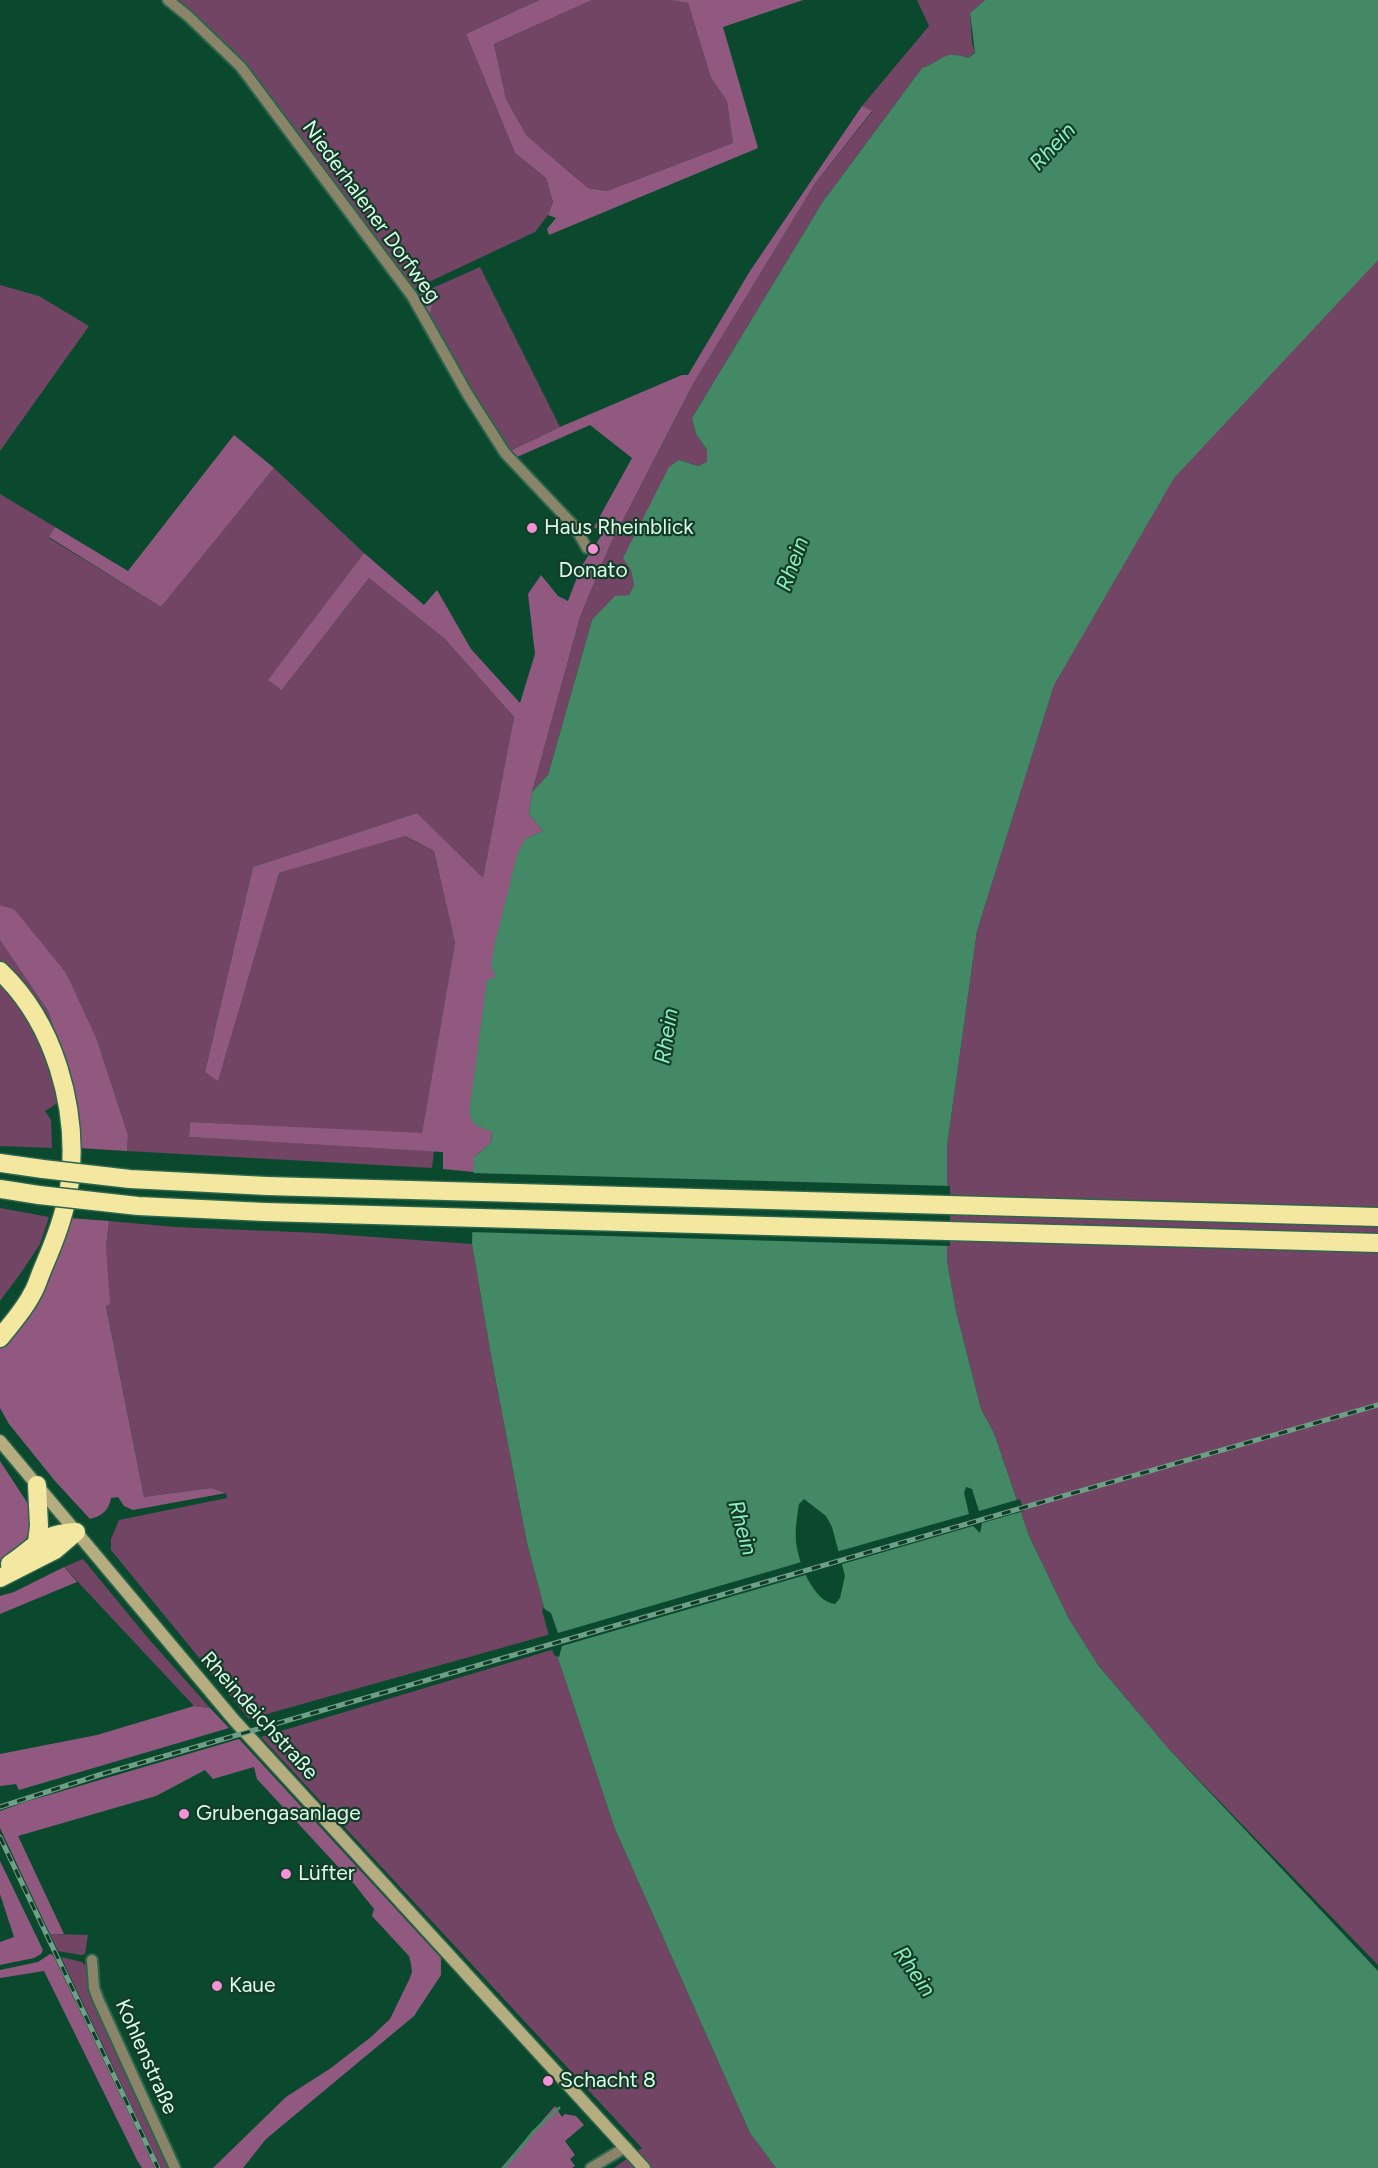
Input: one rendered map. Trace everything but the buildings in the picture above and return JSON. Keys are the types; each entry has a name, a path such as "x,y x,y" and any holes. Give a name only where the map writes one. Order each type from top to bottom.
{"highway":[{"path":"0,971 30,1007 47,1039 64,1089 70,1126 71,1163 67,1200 57,1236 33,1293 0,1338"},
{"path":"0,1163 130,1179 278,1187 1378,1217"},
{"path":"0,1189 39,1196 138,1206 266,1212 1378,1243"},
{"path":"0,1323 42,1270"},
{"path":"37,1542 38,1485"},
{"path":"0,1569 22,1557 37,1542 49,1536 76,1532"},
{"path":"0,1578 55,1550 76,1532"}],"main road":[{"name":"Rheindeichstraße","path":"0,1442 234,1720 644,2168"}],"street":[{"name":"Niederhalener Dorfweg","path":"168,0 240,66 412,296 468,395 505,453 576,527 587,548"},
{"name":"Kohlenstraße","path":"92,1960 94,1988 98,1999 175,2168"},
{"path":"591,2168 626,2147"}],"shaded area":[{"path":"175,0 539,0 466,34 515,153 546,178 553,202 548,215 535,232 414,289 243,62"},
{"path":"539,0 592,0 494,44 506,99 527,136 588,188 607,191 733,143 727,101 711,78 688,3 670,0 803,0 723,27 758,148 549,235 547,229 556,218 548,215 553,202 546,178 515,153 466,34"},
{"path":"592,0 670,0 688,3 711,78 727,101 733,143 607,191 588,188 527,136 506,99 494,44"},
{"path":"917,0 985,0 970,13 972,43 975,52 968,58 949,55 922,68 822,203 692,418 696,434 707,450 707,462 698,466 679,460 631,570 634,585 629,595 592,620 548,775 532,792 580,617 609,547 693,384 816,182 872,112 862,106 929,26"},
{"path":"862,106 872,111 816,182 693,384 609,547 580,617 532,792 529,814 543,831 525,839 496,977 475,1125 492,1131 491,1143 474,1157 474,1172 443,1169 443,1152 189,1137 190,1122 422,1133 455,943 434,851 405,836 279,873 218,1081 205,1072 253,867 417,813 483,878 514,717 445,639 369,578 282,690 268,680 364,553 424,605 437,590 471,649 520,703 535,654 528,594 541,575 558,596 568,601 581,567 603,533 594,527 632,458 590,425 517,457 508,452 560,427 682,375 688,375 750,271"},
{"path":"1378,254 1378,1965 1168,1748 1098,1665 1069,1619 1029,1536 994,1433 981,1409 956,1311 947,1261 947,1146 977,931 1055,681 1177,470"},
{"path":"480,267 560,427 508,452 471,396 430,316 435,287"},
{"path":"0,285 39,296 89,326 0,451"},
{"path":"435,287 430,316 419,295"},
{"path":"234,435 274,468 161,607 49,537 55,527 128,571"},
{"path":"274,468 364,553 269,680 283,689 369,578 445,639 514,717 483,879 417,813 253,867 205,1072 218,1080 279,873 404,836 434,851 455,943 422,1134 190,1122 189,1137 434,1151 432,1168 127,1151 128,1135 97,1040 14,909 0,905 0,494 55,527 49,538 161,607"},
{"path":"0,905 14,909 66,973 97,1040 128,1135 127,1151 79,1148 72,1081 48,1011 0,940"},
{"path":"0,940 48,1011 72,1081 75,1102 59,1102 45,1111 51,1120 52,1148 0,1146"},
{"path":"0,1208 49,1217 40,1244 0,1301"},
{"path":"69,1218 109,1221 106,1247 110,1304 106,1306 144,1497 211,1488 226,1493 133,1510 124,1506 118,1497 111,1498 104,1512 90,1519 55,1481 9,1424 0,1408 0,1345"},
{"path":"109,1221 175,1227 318,1233 472,1244 527,1543 551,1634 249,1719 111,1550 111,1539 119,1520 227,1498 226,1493 211,1488 144,1497 106,1305 106,1247"},
{"path":"0,1461 32,1510 30,1531 19,1552 0,1562"},
{"path":"83,1559 147,1637 210,1708 194,1706 64,1567"},
{"path":"64,1567 77,1582 0,1614 0,1596 14,1592"},
{"path":"555,1649 615,1829 750,2133 776,2168 614,2168 642,2148 261,1737"},
{"path":"194,1706 210,1708 229,1728 19,1790 16,1784 0,1786 0,1754 97,1735"},
{"path":"239,1739 441,1958 441,1975 414,2016 266,2139 243,2168 213,2168 286,2097 331,2068 390,2019 412,1972 409,1956 372,1916 374,1909 355,1885 257,1779 254,1767 213,1779 205,1770 156,1796 18,1836 64,1934 50,1934 0,1828 0,1811"},
{"path":"0,1861 43,1950 34,1958 0,1965 0,1942 14,1937 0,1894"},
{"path":"50,1934 88,1935 85,1954 58,1951"},
{"path":"50,1954 53,1955 155,2168 142,2168 137,2160 44,1971 0,1978 0,1970 38,1962"},
{"path":"61,1957 82,1962 87,1967 171,2168 161,2168"},
{"path":"555,2106 562,2117 565,2114 576,2116 584,2125 565,2141 575,2155 570,2159 575,2166 572,2168 501,2168"}],"water":[{"name":"Rhein","path":"985,0 1378,0 1378,260 1174,478 1054,685 977,931 947,1146 947,1261 956,1311 981,1409 994,1433 1029,1536 1069,1619 1098,1665 1168,1748 1378,1971 1378,2168 776,2168 750,2133 615,1829 555,1649 527,1543 492,1361 472,1244 474,1157 491,1143 492,1132 475,1125 469,1114 487,980 496,977 491,967 494,947 517,855 525,839 543,831 529,814 532,792 548,775 592,620 615,596 629,595 634,585 631,570 623,558 669,467 679,460 698,466 707,462 707,450 696,434 692,418 822,203 922,68 948,55 968,58 975,53 970,13","holes":["804,1499 826,1516 832,1527 845,1576 840,1598 835,1604 827,1602 814,1589 803,1569 796,1542 799,1504"]}],"pier":[{"path":"471,1173 950,1186 950,1246 470,1232"},
{"path":"966,1487 972,1489 979,1511 1020,1499 1024,1511 982,1523 980,1533 973,1526 839,1565 836,1552 969,1514 964,1493"},
{"path":"805,1561 809,1574 562,1646 559,1657 554,1655 543,1608 551,1613 558,1633"}],"waterway":[{"path":"504,2168 534,2131 559,2108"}],"railway":[{"path":"0,1807 99,1775 1378,1405"},
{"path":"0,1837 158,2168"}],"place":[{"name":"Haus Rheinblick","path":"532,528"},
{"name":"Donato","path":"593,549"},
{"name":"Grubengasanlage","path":"184,1814"},
{"name":"Lüfter","path":"286,1874"},
{"name":"Kaue","path":"217,1986"},
{"name":"Schacht 8","path":"548,2081"}]}
